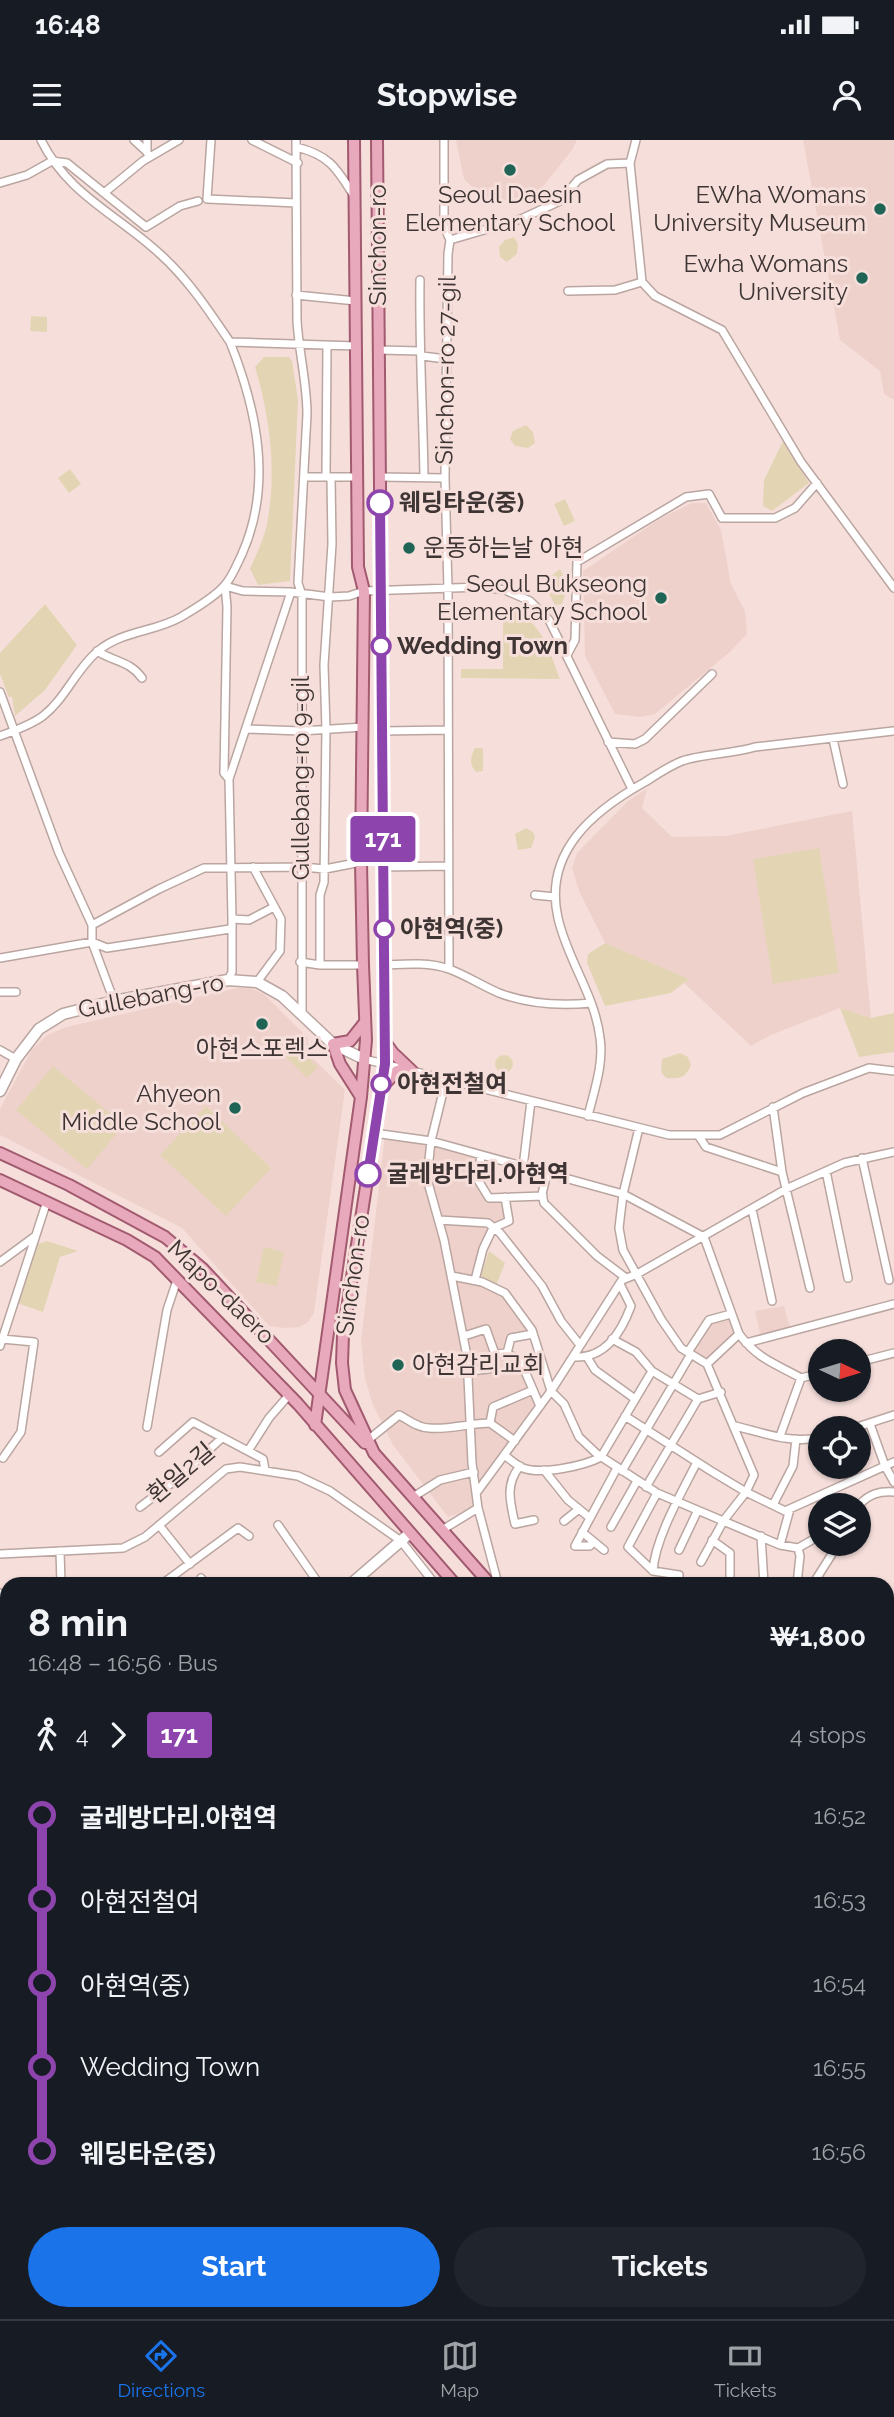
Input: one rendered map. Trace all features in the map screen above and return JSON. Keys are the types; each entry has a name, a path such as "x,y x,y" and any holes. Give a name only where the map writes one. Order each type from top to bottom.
{"main road":[{"name":"Sinchon-ro","path":"354,140 358,567 364,591 363,965 366,1040 381,1088 342,1352 345,1390 374,1453 484,1577"},
{"name":"Sinchon-ro","path":"315,1425 361,1097 384,1041 377,140"},
{"path":"361,1097 341,1064 333,1044 350,1041 365,1022"},
{"path":"384,1041 408,1070"},
{"path":"381,1088 397,1072 408,1070"},
{"name":"Mapo-daero","path":"0,1153 68,1185 165,1237 202,1268 374,1453"},
{"name":"Mapo-daero","path":"0,1180 127,1240 155,1257 315,1425"},
{"path":"315,1425 450,1577"}],"street":[{"path":"0,736 44,715 97,651 114,640 181,617 225,586 255,519 259,454 247,390 230,342 189,284 163,256 81,194 52,161 41,140"},
{"path":"134,140 148,154"},
{"path":"147,140 148,154"},
{"path":"104,193 148,154 179,140"},
{"path":"211,140 207,199 296,203"},
{"path":"252,140 298,163"},
{"name":"Sinchon-ro 27-gil","path":"380,477 445,478 450,240 444,226 444,140"},
{"path":"636,140 630,163 642,282 655,296 722,330 801,462 894,588"},
{"path":"296,143 330,161 354,197"},
{"name":"Gullebang-ro 9-gil","path":"296,143 298,345 307,391 298,583 302,595 302,1012"},
{"path":"0,183 27,176 52,161 68,163 146,227 180,206 198,201"},
{"path":"450,240 520,219 560,201 588,173 607,164 630,163"},
{"path":"420,280 424,477"},
{"path":"568,291 615,290 642,282"},
{"name":"Sinchon-ro","path":"296,295 356,301"},
{"path":"230,342 356,346"},
{"name":"Gullebang-ro 9-gil","path":"320,965 320,895 325,869 324,665 332,544 331,478 326,475 327,346"},
{"path":"379,350 420,351"},
{"path":"420,351 422,356 446,359"},
{"path":"304,477 358,477"},
{"path":"445,478 449,969"},
{"path":"567,655 575,640 577,562 687,497 709,494 722,518 775,518 795,509 817,484"},
{"path":"225,586 243,592 290,592 330,597 349,596 364,591 481,587 505,590 530,601 548,620 567,655 632,789"},
{"path":"225,586 227,607 224,773 229,779"},
{"path":"228,980 232,972 229,779 290,592"},
{"path":"97,651 110,659 135,667 142,678"},
{"path":"608,742 635,744 645,739 712,674"},
{"path":"0,692 59,853 92,925 92,942 114,1001"},
{"path":"247,729 301,731 363,727"},
{"path":"382,731 448,730"},
{"path":"588,1116 602,1051 600,1034 591,1003 558,920 555,897 557,871 586,822 632,789 682,761 755,747 893,732"},
{"path":"834,739 843,784"},
{"path":"92,925 204,868 325,869 362,862"},
{"path":"383,867 448,866"},
{"name":"Gullebang-ro","path":"253,867 281,919 280,951 257,982"},
{"path":"535,895 555,897"},
{"path":"232,919 249,920 274,906"},
{"path":"0,958 92,942 107,948 230,929"},
{"path":"300,962 363,965"},
{"path":"384,964 425,964 449,969 501,994 523,999 563,1005 591,1003"},
{"name":"Gullebang-ro","path":"0,1091 16,1059 39,1029 63,1014 114,1001 228,980 257,982 282,996 333,1044 374,1062"},
{"path":"0,992 16,992"},
{"path":"0,1050 16,1059"},
{"path":"374,1062 669,1135 720,1135 774,1107 869,1068 894,1071"},
{"path":"446,1080 431,1141 427,1179 439,1220 464,1336 478,1508 496,1577"},
{"path":"523,1167 531,1101"},
{"path":"774,1107 782,1172 810,1288"},
{"path":"639,1128 623,1194 619,1228 623,1250 661,1319 681,1348 708,1364 754,1475 746,1492 724,1520 701,1562"},
{"path":"374,1133 431,1141 623,1194 704,1237 739,1334 764,1360 801,1378 808,1376"},
{"path":"698,1135 706,1147 782,1172"},
{"path":"477,1492 551,1391 623,1281 786,1189 862,1158 894,1152"},
{"path":"481,1155 478,1180 489,1198 543,1196"},
{"path":"862,1158 889,1280"},
{"path":"826,1171 848,1278"},
{"path":"547,1173 544,1203 623,1281 631,1306 624,1324 604,1348 587,1357 573,1357"},
{"path":"475,1280 493,1228 509,1222 505,1197"},
{"path":"3,1458 21,1432 34,1342 1,1342 47,1201"},
{"path":"752,1209 772,1301"},
{"path":"439,1220 488,1223 527,1265 561,1321 580,1345"},
{"path":"0,1262 35,1237"},
{"path":"452,1276 475,1280 505,1293 533,1334 551,1391 564,1405 579,1437 601,1457 646,1487 697,1512 724,1520 780,1545 798,1548 808,1542"},
{"path":"147,1427 167,1310 177,1280"},
{"path":"746,1343 894,1304"},
{"path":"593,1541 590,1546 575,1546 709,1320 731,1314"},
{"path":"464,1336 486,1329 495,1354 489,1369 468,1371"},
{"path":"507,1353 511,1338 533,1334"},
{"path":"708,1364 739,1334"},
{"path":"612,1339 636,1352 652,1371 698,1399"},
{"path":"495,1354 507,1353 521,1362 540,1406"},
{"path":"872,1359 894,1353"},
{"path":"587,1357 595,1370 635,1399"},
{"path":"504,1455 520,1466 536,1470 591,1463 601,1457 652,1371"},
{"path":"780,1436 801,1378"},
{"path":"490,1423 493,1407 533,1390"},
{"path":"646,1487 698,1399 721,1392"},
{"path":"248,1451 268,1418 289,1395"},
{"path":"368,1440 399,1415 429,1429 490,1423 514,1441"},
{"path":"871,1424 894,1415"},
{"path":"625,1416 746,1492 785,1511 894,1462"},
{"name":"환일2길","path":"159,1452 193,1422 263,1459 265,1470"},
{"path":"735,1426 808,1440"},
{"path":"871,1427 885,1466 894,1482"},
{"name":"환일2길","path":"140,1507 173,1482 222,1438"},
{"path":"773,1505 793,1466 796,1439"},
{"path":"653,1571 654,1558 697,1462"},
{"path":"520,1466 511,1476 510,1484 515,1524 534,1520"},
{"path":"0,1554 123,1548 145,1536 226,1469 240,1467 298,1476 330,1491 401,1541 429,1577"},
{"path":"544,1470 568,1500 590,1518"},
{"path":"413,1497 440,1480 474,1472"},
{"path":"611,1527 637,1481"},
{"path":"871,1495 882,1491 894,1492"},
{"path":"657,1493 628,1547 653,1571 679,1577"},
{"path":"442,1530 478,1508"},
{"path":"564,1521 579,1509"},
{"path":"780,1545 790,1509"},
{"path":"679,1550 697,1512"},
{"path":"159,1525 190,1564"},
{"path":"278,1525 314,1577"},
{"path":"172,1577 237,1528 249,1536"},
{"path":"582,1532 604,1550"},
{"path":"359,1577 410,1533"},
{"path":"761,1536 764,1577"},
{"path":"712,1540 730,1553 730,1576"},
{"path":"798,1548 798,1577"},
{"path":"60,1552 61,1577"},
{"path":"817,1577 831,1556"}],"shaded area":[{"name":"Seoul Daesin Elementary School","path":"456,140 577,140 537,194 498,201 478,193 464,179"},
{"name":"Ewha Womans University","path":"803,140 894,140 894,400 884,394 880,371 840,340"},
{"path":"514,237 518,244 517,254 507,262 500,257 499,247 505,240"},
{"path":"31,316 47,317 47,332 30,331"},
{"path":"264,357 289,357 292,361 298,400 290,581 258,585 250,569 266,530 272,464 265,406 255,367"},
{"path":"526,425 533,432 535,443 528,448 515,446 510,439 513,431"},
{"path":"783,441 809,483 772,511 763,506 764,480"},
{"path":"70,469 81,484 69,493 58,478"},
{"path":"565,499 575,521 564,526 554,504"},
{"name":"Seoul Bukseong Elementary School","path":"692,503 706,503 721,530 731,584 745,611 747,634 730,652 655,714 641,717 615,714 585,656 583,571 658,520"},
{"path":"560,569 566,590 562,604 555,605 547,590 549,578"},
{"path":"45,604 77,645 45,690 15,716 12,697 9,697 0,674 0,653"},
{"path":"503,607 526,617 534,625 547,645 560,679 461,678 461,669 503,669"},
{"path":"475,748 483,748 483,771 476,772 471,764"},
{"path":"647,789 642,808 672,837 726,836 852,811 871,1018 840,1008 771,1035 751,1046 684,983 688,980 605,943 579,891 572,868 577,853 629,800"},
{"path":"526,828 533,832 535,837 531,848 518,850 515,834"},
{"path":"819,848 839,973 773,984 753,859"},
{"path":"605,943 689,979 671,993 605,1006 587,963 588,954"},
{"path":"237,988 250,988 264,994 308,1038 308,1053 345,1090 314,1313 308,1322 300,1327 269,1326 182,1228 0,1135 0,1109 31,1051 47,1035 66,1027"},
{"path":"840,1008 871,1018 894,1013 894,1052 859,1057"},
{"path":"293,1043 318,1067 307,1078 283,1054"},
{"path":"680,1053 688,1057 691,1065 687,1073 682,1077 666,1078 661,1072 662,1059"},
{"path":"504,1055 510,1058 513,1064 510,1070 504,1073 498,1070 495,1064 498,1058"},
{"path":"53,1066 124,1125 87,1169 16,1110"},
{"path":"206,1106 271,1168 226,1216 160,1155"},
{"path":"385,1134 481,1155 478,1180 489,1198 505,1197 509,1221 493,1228 476,1280 505,1293 532,1330 511,1338 507,1352 521,1362 540,1406 477,1491 478,1508 448,1517 393,1445 373,1405 365,1379 361,1341"},
{"path":"47,1241 78,1251 60,1257 43,1312 17,1303 35,1245"},
{"path":"264,1247 284,1252 277,1286 256,1282"},
{"path":"489,1251 505,1263 495,1288 479,1281"},
{"path":"784,1306 790,1327 760,1334 755,1311"},
{"path":"728,1318 734,1333 707,1359 693,1351 711,1322"}],"bus line":[{"name":"171","path":"368,1174 385,1064 380,503"}],"place":[{"name":"Seoul Daesin Elementary School","path":"510,170"},
{"name":"EWha Womans University Museum","path":"880,209"},
{"name":"Ewha Womans University","path":"862,278"},
{"name":"웨딩타운(중)","path":"380,503"},
{"name":"운동하는날 아현","path":"409,548"},
{"name":"Seoul Bukseong Elementary School","path":"661,598"},
{"name":"Wedding Town","path":"381,646"},
{"name":"아현역(중)","path":"384,929"},
{"name":"아현스포렉스","path":"262,1024"},
{"name":"아현전철여","path":"381,1084"},
{"name":"Ahyeon Middle School","path":"235,1108"},
{"name":"굴레방다리.아현역","path":"368,1174"},
{"name":"아현감리교회","path":"398,1365"}]}
